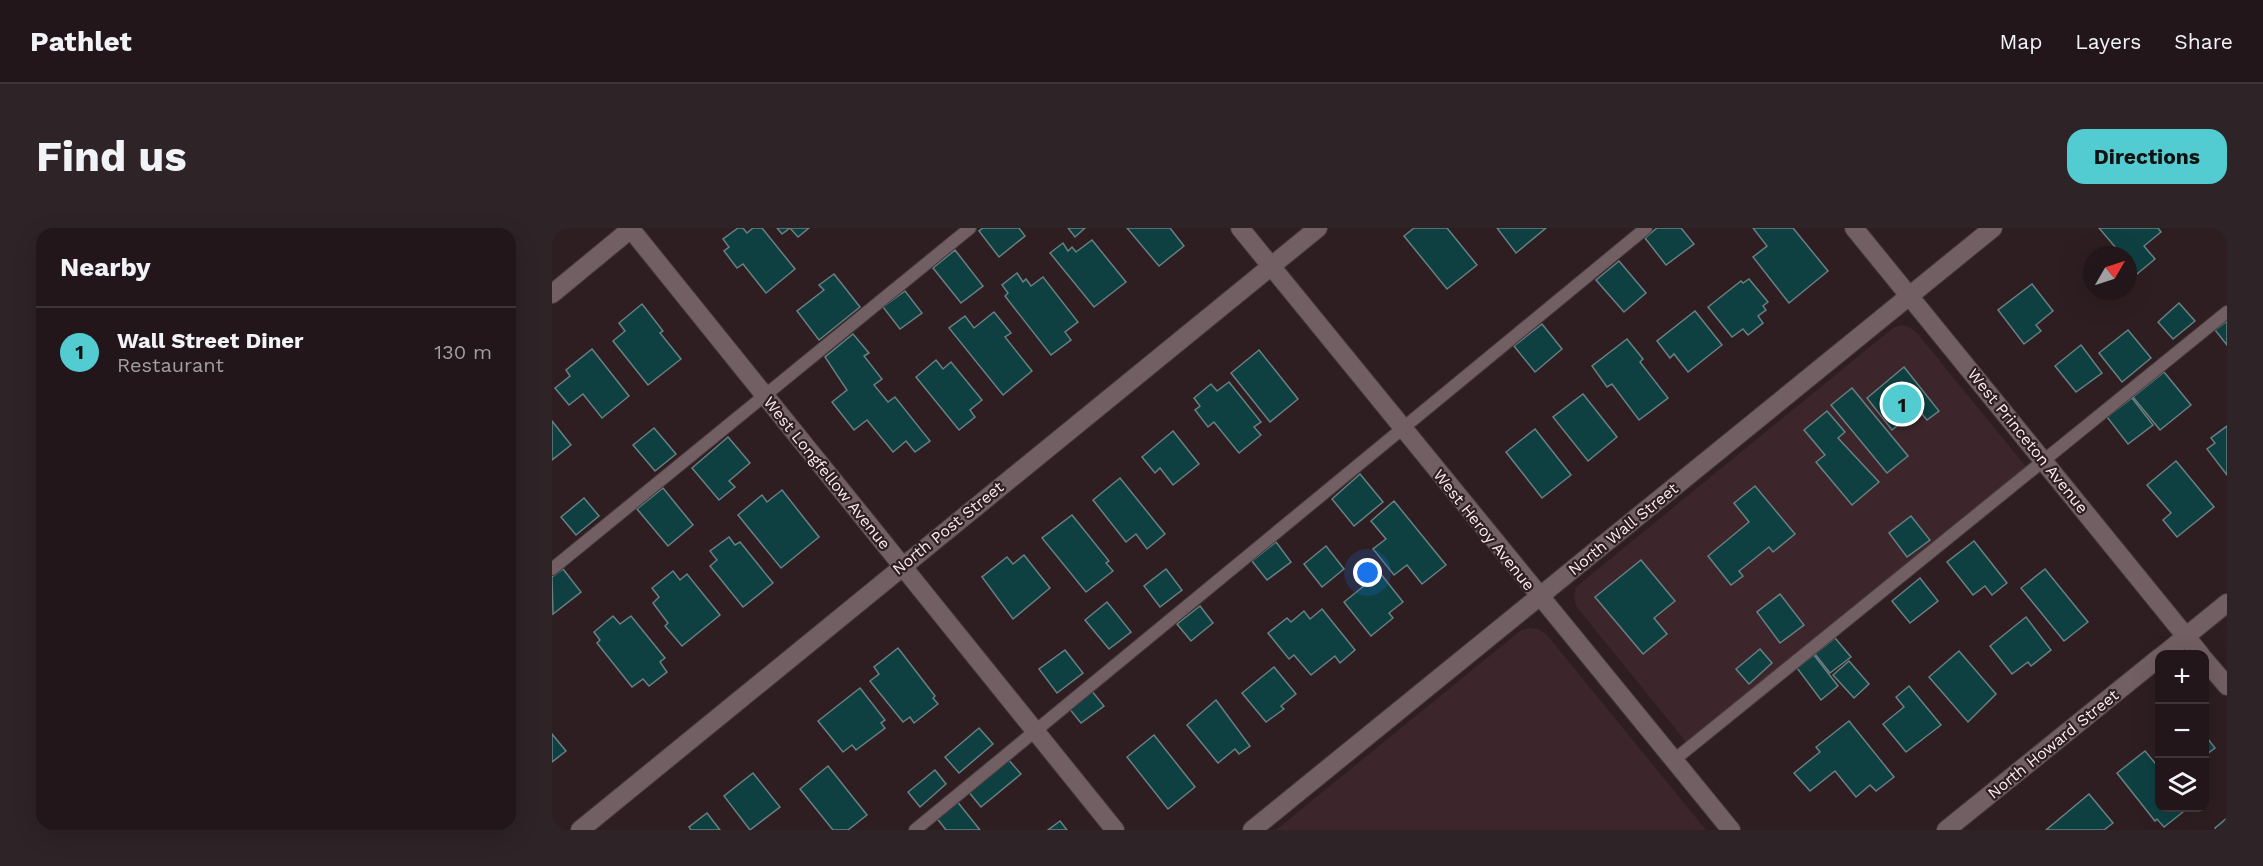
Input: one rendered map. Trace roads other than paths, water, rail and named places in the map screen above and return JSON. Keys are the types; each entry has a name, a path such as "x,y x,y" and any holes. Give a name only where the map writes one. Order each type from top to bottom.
{"street":[{"name":"West Longfellow Avenue","path":"631,228 763,396 1115,830"},
{"path":"552,294 631,228"},
{"name":"West Heroy Avenue","path":"1240,228 1731,830"},
{"name":"North Post Street","path":"580,830 901,565 1318,228"},
{"name":"West Princeton Avenue","path":"1854,228 2198,650"},
{"name":"North Wall Street","path":"1252,830 1993,228"},
{"name":"North Howard Street","path":"2168,650 2227,603"},
{"name":"North Howard Street","path":"1946,830 2155,661"},
{"path":"2209,664 2227,686"}],"lane":[{"path":"552,569 970,228"},
{"path":"915,830 1646,228"},
{"path":"1674,760 2227,312"}],"place":[{"name":"Wall Street Diner","path":"1902,404"}]}
